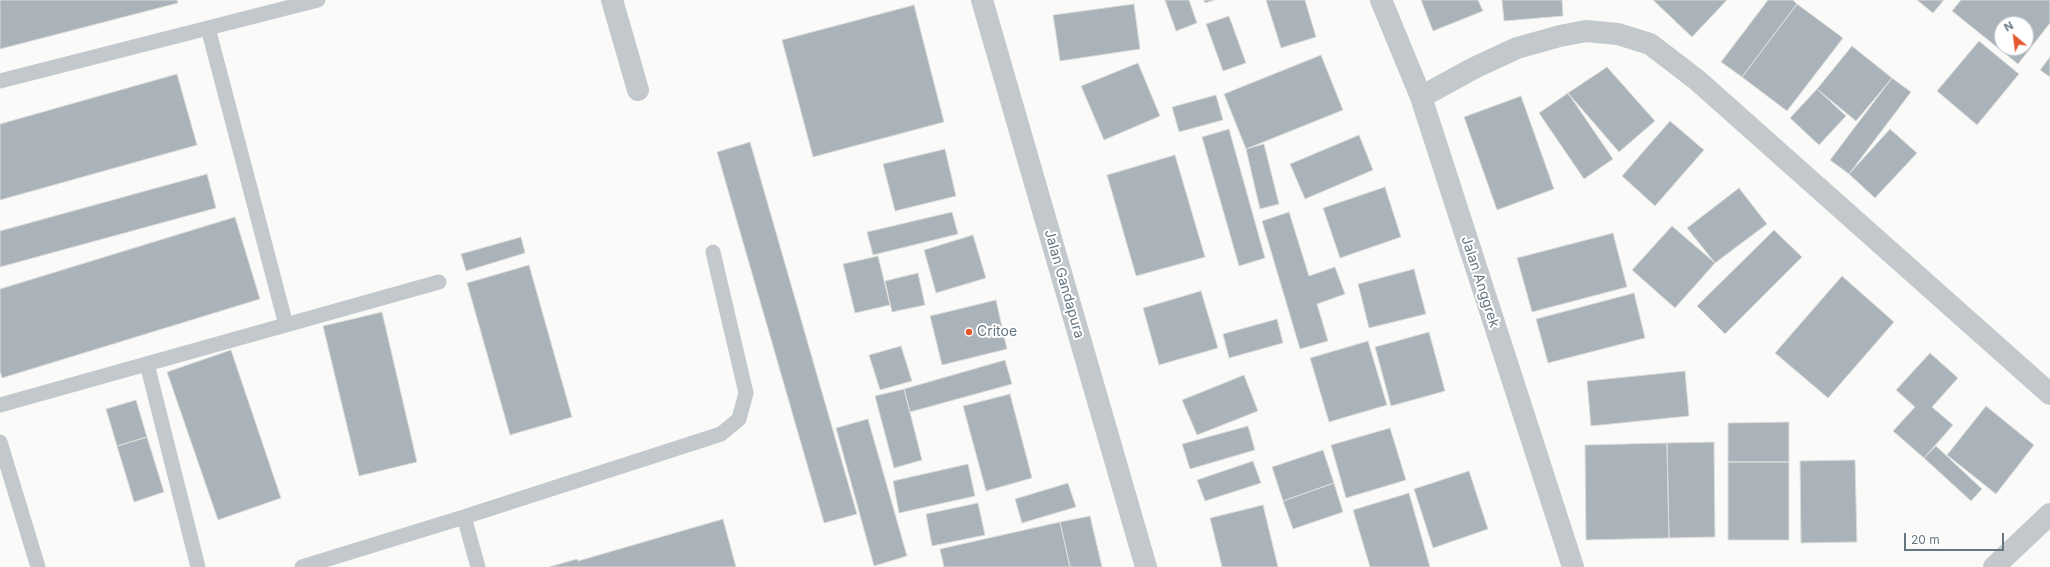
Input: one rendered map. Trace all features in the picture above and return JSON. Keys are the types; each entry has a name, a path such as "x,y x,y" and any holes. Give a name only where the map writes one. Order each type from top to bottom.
{"street":[{"path":"612,0 638,90"},
{"name":"Jalan Gandapura","path":"982,0 1146,567"},
{"name":"Jalan Anggrek","path":"1381,0 1421,97 1573,567"},
{"path":"1421,97 1474,68 1517,48 1560,36 1586,31 1605,32 1618,34 1650,44 1697,80 2050,394"},
{"path":"1994,567 2050,514"}],"lane":[{"path":"0,81 318,0"},
{"path":"208,28 286,325"},
{"path":"302,567 336,562 464,517 721,434 739,419 746,393 713,252"},
{"path":"0,405 439,282"},
{"path":"147,364 198,567"},
{"path":"0,442 38,567"},
{"path":"464,517 478,567"}],"building":[{"path":"0,0 177,0 178,3 0,49"},
{"path":"1165,0 1189,0 1197,23 1176,31"},
{"path":"1204,0 1215,0 1205,3"},
{"path":"1266,0 1305,0 1316,37 1281,48"},
{"path":"1421,0 1478,0 1483,11 1433,31"},
{"path":"1502,0 1562,0 1563,16 1504,21"},
{"path":"1653,0 1727,0 1692,37"},
{"path":"1768,0 1793,0 1797,4 1742,77 1721,62"},
{"path":"1917,0 1944,0 1933,13"},
{"path":"1961,0 2050,0 2050,23 2034,44 2034,16 1994,16 1994,45 1952,11"},
{"path":"1134,4 1140,49 1060,61 1053,15"},
{"path":"1797,4 1843,38 1787,111 1742,77"},
{"path":"914,5 944,122 813,157 782,40"},
{"path":"1229,16 1246,63 1223,71 1206,24"},
{"path":"1979,41 1994,53 1994,56 1997,56 2019,74 1977,125 1937,91"},
{"path":"1852,46 1892,78 1856,121 1817,89"},
{"path":"1321,55 1343,110 1246,149 1224,94"},
{"path":"2008,56 2024,56 2018,64"},
{"path":"2050,57 2050,77 2040,70"},
{"path":"1138,63 1160,116 1104,140 1081,86"},
{"path":"1607,67 1655,121 1619,152 1568,93"},
{"path":"177,74 197,145 0,200 0,124"},
{"path":"1892,78 1911,92 1849,174 1830,160"},
{"path":"1817,89 1846,116 1819,145 1790,118"},
{"path":"1568,93 1613,159 1584,179 1539,113"},
{"path":"1216,95 1223,120 1179,132 1172,107"},
{"path":"1521,96 1554,189 1497,210 1464,117"},
{"path":"1670,121 1704,150 1655,206 1622,176"},
{"path":"1229,129 1265,258 1239,266 1202,137"},
{"path":"1890,129 1917,153 1875,198 1849,174"},
{"path":"1359,135 1373,170 1305,199 1290,164"},
{"path":"750,142 857,514 824,523 717,152"},
{"path":"1264,144 1279,204 1260,209 1246,149"},
{"path":"945,149 956,196 895,211 883,164"},
{"path":"1175,155 1205,257 1136,276 1107,175"},
{"path":"207,174 216,208 0,267 0,231"},
{"path":"1385,187 1401,237 1340,258 1323,208"},
{"path":"1739,188 1767,224 1715,263 1687,228"},
{"path":"952,212 958,234 873,255 867,232"},
{"path":"1289,212 1309,276 1335,267 1345,294 1317,304 1328,341 1300,349 1262,221"},
{"path":"235,217 260,299 2,378 0,371 0,289"},
{"path":"1672,226 1715,263 1675,308 1632,270"},
{"path":"1774,230 1802,257 1725,334 1697,306"},
{"path":"1613,233 1627,287 1532,312 1517,258"},
{"path":"973,235 986,278 936,293 924,250"},
{"path":"521,237 525,253 466,271 461,254"},
{"path":"878,256 890,305 855,313 843,264"},
{"path":"529,265 572,417 510,435 467,283"},
{"path":"1414,269 1426,314 1369,328 1358,284"},
{"path":"918,273 925,305 892,312 885,281"},
{"path":"1842,276 1894,322 1828,398 1775,353"},
{"path":"1201,291 1218,348 1159,365 1143,308"},
{"path":"1634,293 1645,338 1548,363 1536,319"},
{"name":"Critoe","path":"996,300 1007,349 942,365 930,316"},
{"path":"382,312 417,462 359,476 323,326"},
{"path":"1277,319 1283,343 1229,358 1223,334"},
{"path":"1429,332 1445,391 1391,406 1375,347"},
{"path":"1368,341 1387,405 1329,422 1310,358"},
{"path":"901,346 912,381 880,390 869,355"},
{"path":"231,350 281,498 218,520 167,372"},
{"path":"1930,353 1958,378 1932,407 1953,425 1924,458 1893,431 1915,407 1896,390"},
{"path":"1005,360 1012,384 910,412 904,389"},
{"path":"1685,371 1689,416 1591,426 1587,381"},
{"path":"1244,375 1258,411 1197,435 1182,400"},
{"path":"904,389 922,460 894,468 875,396"},
{"path":"1010,394 1032,478 986,491 963,406"},
{"path":"136,400 147,437 117,446 106,409"},
{"path":"1986,406 2034,445 1996,494 1947,455"},
{"path":"868,419 907,556 874,566 836,428"},
{"path":"1789,422 1789,462 1728,462 1728,423"},
{"path":"1248,426 1255,450 1190,469 1182,444"},
{"path":"1390,428 1406,480 1346,498 1331,445"},
{"path":"147,437 164,492 134,502 117,446"},
{"path":"1714,442 1715,537 1669,538 1667,443"},
{"path":"1667,443 1669,538 1586,540 1585,445"},
{"path":"1936,446 1982,489 1971,501 1924,458"},
{"path":"1323,450 1334,483 1283,501 1272,467"},
{"path":"1855,460 1857,542 1801,543 1800,461"},
{"path":"1253,461 1261,483 1205,501 1197,480"},
{"path":"1728,462 1789,462 1789,540 1728,540"},
{"path":"968,464 975,496 899,513 893,481"},
{"path":"1469,471 1488,529 1433,548 1414,489"},
{"path":"1068,483 1076,507 1022,523 1015,499"},
{"path":"1334,483 1343,512 1293,529 1283,501"},
{"path":"1409,493 1430,567 1370,567 1353,510"},
{"path":"978,503 985,535 932,546 926,514"},
{"path":"1263,505 1278,567 1222,567 1210,518"},
{"path":"1090,516 1102,567 1070,567 1060,522"},
{"path":"723,519 736,567 549,567 577,559 578,561"},
{"path":"1060,522 1070,567 944,567 940,549"}],"place":[{"name":"Critoe","path":"969,332"}]}
